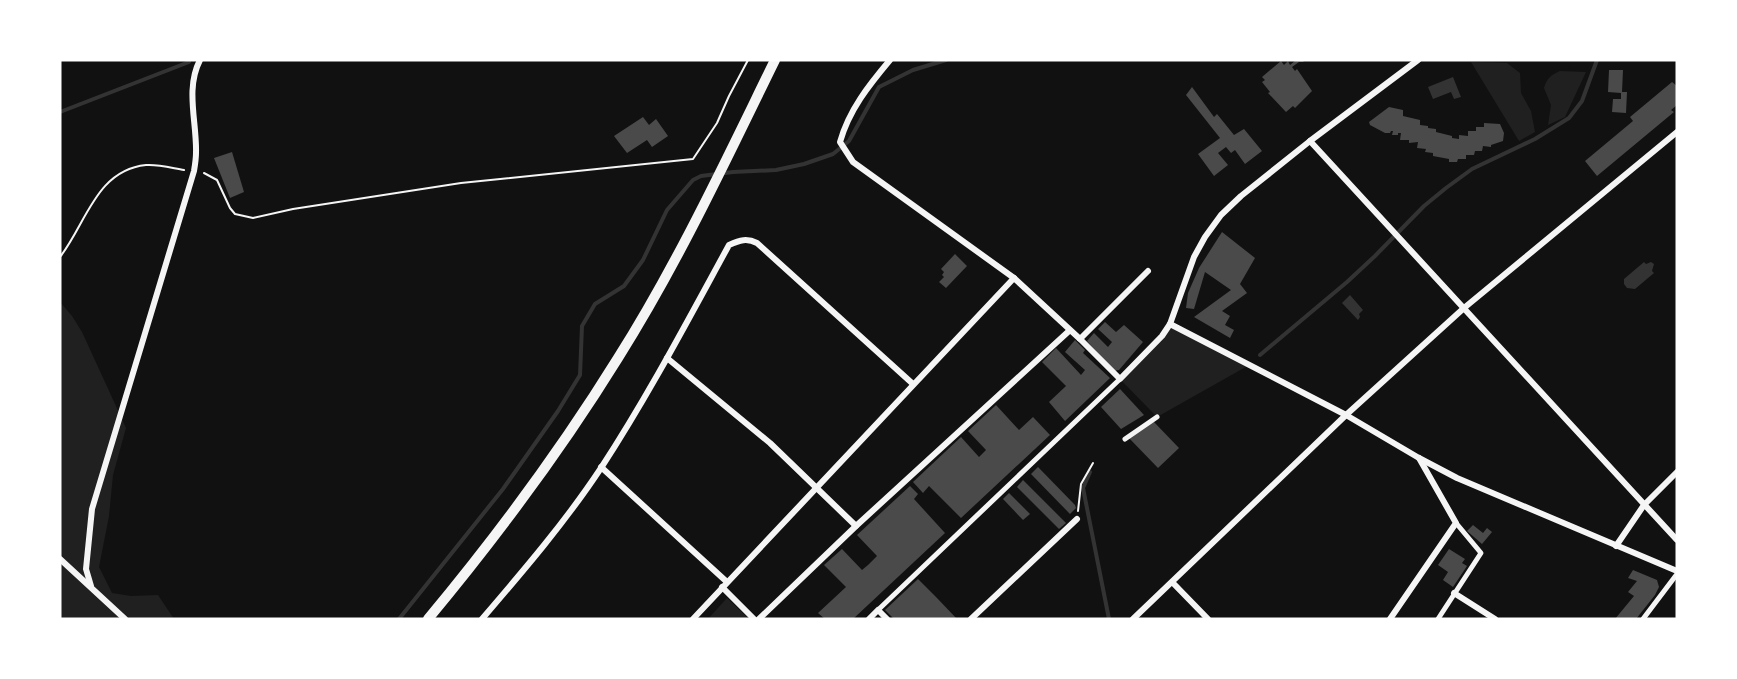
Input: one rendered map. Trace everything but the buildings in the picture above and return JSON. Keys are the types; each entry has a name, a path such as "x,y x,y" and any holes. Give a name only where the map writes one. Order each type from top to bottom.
{"main road":[{"path":"428,619 493,538 557,452 620,356 680,250 776,60"}],"street":[{"path":"91,586 86,569 92,509 194,171 196,153 193,88 200,60"},
{"path":"890,60 863,92 844,128 840,142 853,162 1014,278 1120,379"},
{"path":"869,619 1162,336 1170,324 1194,257 1212,226 1241,196 1418,60"},
{"path":"1133,619 1346,416 1464,308 1677,132"},
{"path":"1310,141 1677,540"},
{"path":"482,619 557,530 601,467 667,357 729,245 740,240 750,240 763,248 913,384"},
{"path":"1080,339 1148,271"},
{"path":"693,619 1014,278"},
{"path":"1170,324 1346,416 1457,478 1677,573 1643,619"},
{"path":"759,619 856,526 1069,331"},
{"path":"667,357 770,443 856,526"},
{"path":"1125,439 1157,417"},
{"path":"1419,458 1456,522 1481,553 1438,619"},
{"path":"601,467 725,584 754,619"},
{"path":"1616,546 1644,505 1677,472"},
{"path":"970,619 1077,519"},
{"path":"1390,619 1456,522"},
{"path":"60,559 125,619"},
{"path":"1173,583 1208,619"},
{"path":"1454,593 1495,619"},
{"path":"878,610 887,619"}],"path":[{"path":"60,257 94,197 126,170 147,165 214,176 221,185 230,208 236,214 253,218 293,209 461,183 693,159 717,123 748,60"},
{"path":"1077,519 1081,484 1093,463"}],"shaded area":[{"path":"1471,62 1507,63 1520,73 1521,93 1531,111 1535,132 1519,141"},
{"path":"1560,71 1586,72 1565,117 1548,125 1551,105 1544,88 1550,77"},
{"path":"1453,77 1461,97 1454,99 1451,92 1433,99 1428,87"},
{"path":"1644,262 1654,264 1652,271 1654,273 1635,289 1627,288 1624,279"},
{"path":"1350,295 1363,310 1358,320 1342,303"},
{"path":"60,302 82,332 126,428 113,475 109,516 99,567 112,593 131,596 158,595 174,619 60,619"},
{"path":"1175,324 1251,364 1157,417 1120,379"},
{"path":"727,598 749,619 708,619"}],"waterway":[{"path":"399,619 503,489 558,411 580,375 582,326 595,304 624,286 643,260 667,210 693,180 701,176 733,172 776,170 833,154 849,141 879,87 913,70 946,60"},
{"path":"1260,355 1347,282 1424,206 1446,188 1472,169 1535,139 1569,118 1582,101 1597,60"},
{"path":"60,112 189,62"},
{"path":"1090,472 1083,488 1109,619"}]}
